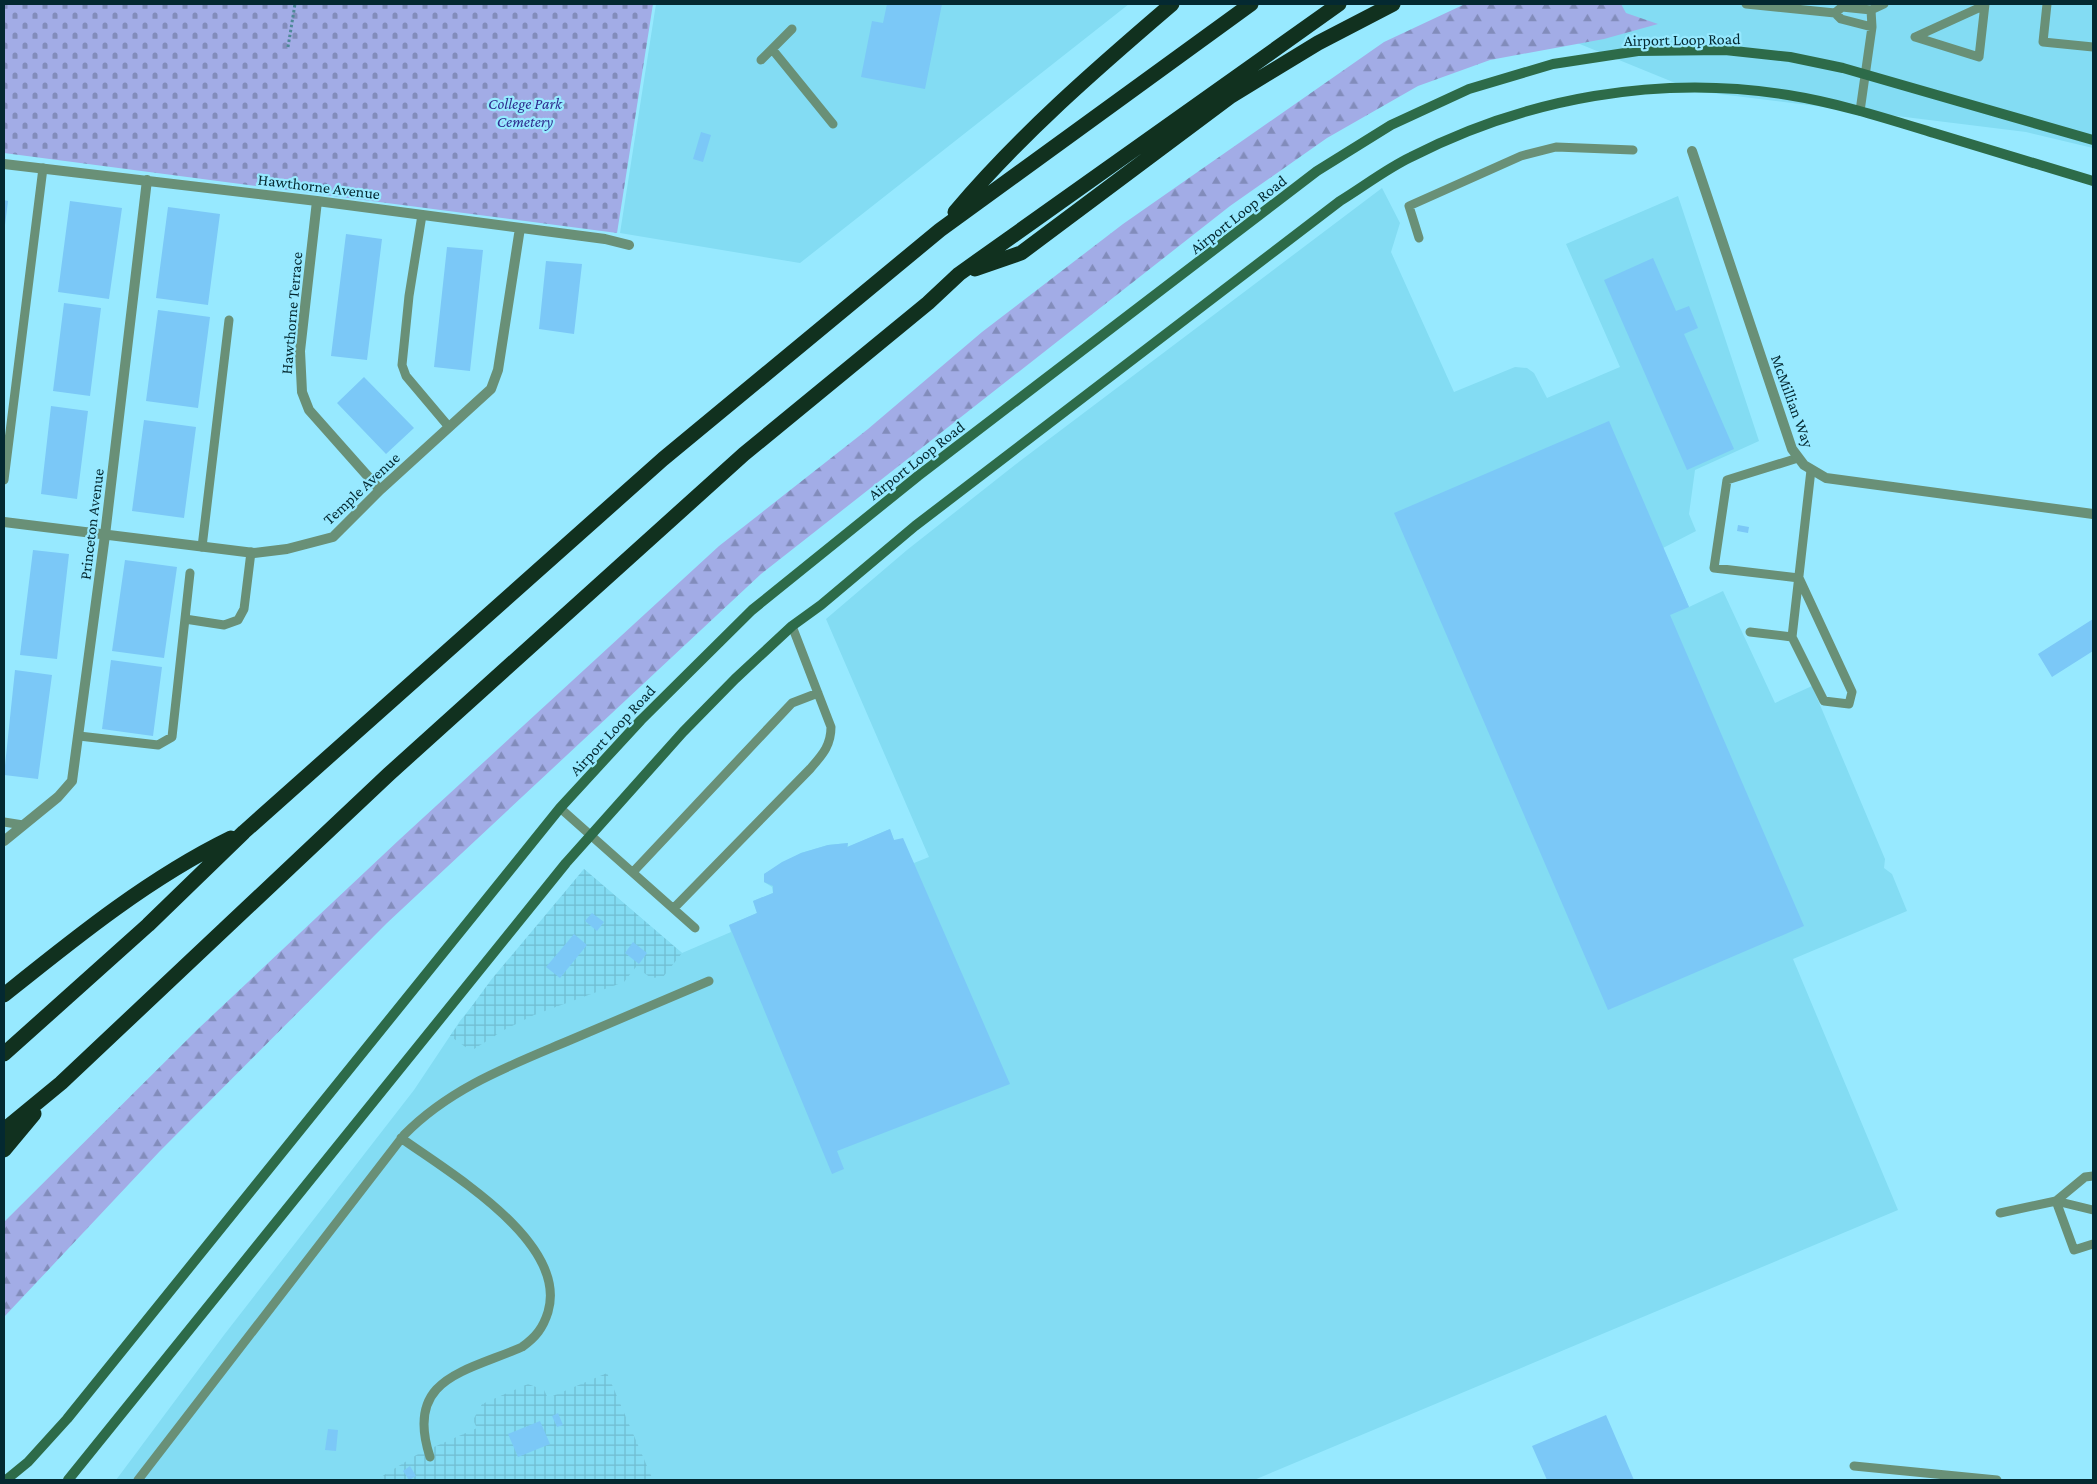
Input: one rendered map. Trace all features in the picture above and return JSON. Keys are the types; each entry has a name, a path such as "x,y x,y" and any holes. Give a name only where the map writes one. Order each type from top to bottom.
{"highway":[{"path":"940,230 986,175 1048,115 1172,4"},
{"path":"4,1054 148,924 244,832 663,458 940,230 1251,4"},
{"path":"4,1130 61,1083 389,774 744,454 928,303 959,274 1339,4"},
{"path":"959,274 1021,254 1231,96 1318,43 1393,4"},
{"path":"4,995 108,916 202,852 244,832"},
{"path":"4,1150 61,1083"}],"main road":[{"name":"Airport Loop Road","path":"6,1480 28,1462 67,1419 560,808 641,720 752,610 918,476 1317,171 1391,125 1470,89 1553,64 1638,51 1725,50 1790,57 1865,74 2093,140"},
{"path":"68,1480 591,833 683,732 792,626 821,605 915,526 1340,201 1409,158 1493,121 1563,101 1644,88 1726,88 1787,95 1860,111 2093,181"}],"street":[{"name":"McMillian Way","path":"1692,151 1792,449 1798,458 1811,470 1826,478 2093,514"},
{"name":"Hawthorne Avenue","path":"4,164 317,201 605,239 629,245"},
{"name":"Princeton Avenue","path":"4,841 58,797 72,782 105,535 147,180"},
{"name":"Hawthorne Terrace","path":"317,201 300,352 302,392 308,410 380,490"},
{"name":"Temple Avenue","path":"4,523 251,552 287,549 333,537 380,490 491,389 498,370 520,228"}],"lane":[{"path":"1746,4 1834,13 1841,19 1872,27"},
{"path":"1834,13 1842,6 1871,10 1884,4"},
{"path":"1983,4 1979,57 1915,37 1975,10 1983,4"},
{"path":"2047,4 2043,42 2093,47"},
{"path":"1860,111 1872,27 1871,10"},
{"path":"761,60 792,29"},
{"path":"772,49 833,124"},
{"path":"1419,238 1409,206 1522,156 1556,148 1633,150"},
{"path":"4,480 44,168"},
{"path":"422,215 402,366 406,376 449,427"},
{"path":"202,547 229,320"},
{"path":"1798,458 1727,480 1714,568 1799,578"},
{"path":"1799,578 1852,692 1849,704 1824,701 1792,637 1811,470"},
{"path":"185,619 224,625 238,620 244,609 251,552"},
{"path":"79,736 158,745 172,737 190,573"},
{"path":"674,908 824,752 831,740 831,727 792,626"},
{"path":"1750,632 1792,637"},
{"path":"633,872 792,703 818,693"},
{"path":"560,808 591,833 695,928"},
{"path":"4,822 23,825"},
{"path":"138,1480 401,1138 419,1119 471,1083 709,982"},
{"path":"401,1138 487,1200 515,1225 531,1244 544,1266 550,1287 551,1304 547,1317 542,1330 532,1340 522,1348 448,1379 431,1396 424,1410 423,1423 423,1438 430,1457"},
{"path":"2056,1201 2085,1177 2093,1176"},
{"path":"2056,1201 2074,1250 2093,1244"},
{"path":"2000,1213 2056,1201 2093,1210"},
{"path":"1854,1466 1997,1480"}],"path":[{"path":"288,47 296,4"}],"shaded area":[{"path":"656,4 1129,4 800,263 620,233"},
{"path":"1511,4 2093,4 2093,148 2026,132 1695,91 1499,11"},
{"path":"1382,188 1400,223 1391,252 1454,392 1515,367 1527,368 1534,373 1547,398 1620,367 1566,244 1678,196 1759,441 1695,470 1689,514 1696,531 1663,548 1689,607 1723,591 1775,703 1812,686 1885,859 1884,868 1892,874 1907,911 1793,959 1898,1210 1254,1480 116,1480 224,1335 414,1090 460,1021 584,869 682,953 731,932 729,925 757,913 753,901 773,893 772,887 764,882 764,874 801,853 828,845 848,843 848,847 890,829 894,840 914,863 929,857 826,619 907,550 1020,461"},
{"path":"584,869 682,953 663,977 651,978 636,967 624,982 534,1015 504,1030 471,1051 450,1036 491,980"},
{"path":"607,1373 653,1480 376,1480 418,1454 477,1428 473,1420 482,1404 528,1384 544,1390 548,1398"}],"green space":[{"name":"College Park Cemetery","path":"4,4 653,4 617,233 4,153"},
{"path":"1465,4 1621,4 1626,13 1658,24 1604,39 1490,60 1418,86 1327,138 1230,206 761,574 387,923 160,1151 4,1317 4,1222 199,1028 399,840 719,546 868,429 982,332 1123,224 1384,42"}],"building":[{"path":"887,4 942,4 925,89 861,77 872,21 883,23"},
{"path":"701,132 711,135 703,162 693,159"},
{"path":"4,200 8,201 5,225 4,225"},
{"path":"70,201 122,208 109,299 58,292"},
{"path":"168,207 220,214 208,305 156,298"},
{"path":"346,234 382,239 367,360 331,356"},
{"path":"447,247 483,250 470,371 434,367"},
{"path":"1653,258 1676,311 1689,306 1698,328 1684,334 1734,449 1687,470 1604,280"},
{"path":"546,261 582,264 574,334 539,329"},
{"path":"64,303 101,308 90,396 53,391"},
{"path":"158,310 210,317 198,408 146,401"},
{"path":"364,377 414,428 386,454 337,403"},
{"path":"51,406 88,411 77,499 41,494"},
{"path":"144,420 196,427 184,518 132,511"},
{"path":"1609,421 1689,607 1670,615 1804,926 1608,1010 1394,513"},
{"path":"1738,525 1749,527 1748,533 1737,531"},
{"path":"33,550 69,554 57,659 20,655"},
{"path":"125,560 177,567 164,658 112,651"},
{"path":"2093,619 2093,651 2052,677 2038,654"},
{"path":"111,660 162,667 153,736 102,729"},
{"path":"15,670 52,675 38,779 4,775"},
{"path":"890,829 894,840 903,838 1010,1084 837,1151 844,1169 832,1174 729,925 757,913 753,901 773,893 773,886 764,882 764,874 782,862 801,853 828,845 848,843 847,847"},
{"path":"592,913 604,922 597,931 585,921"},
{"path":"574,934 587,945 560,978 546,967"},
{"path":"633,942 647,953 639,964 625,953"},
{"path":"558,1413 563,1425 557,1427 552,1416"},
{"path":"1606,1415 1634,1480 1547,1480 1532,1446"},
{"path":"540,1421 550,1444 518,1457 508,1434"},
{"path":"328,1429 338,1430 336,1451 325,1450"},
{"path":"410,1466 416,1476 409,1480 403,1471"}]}
